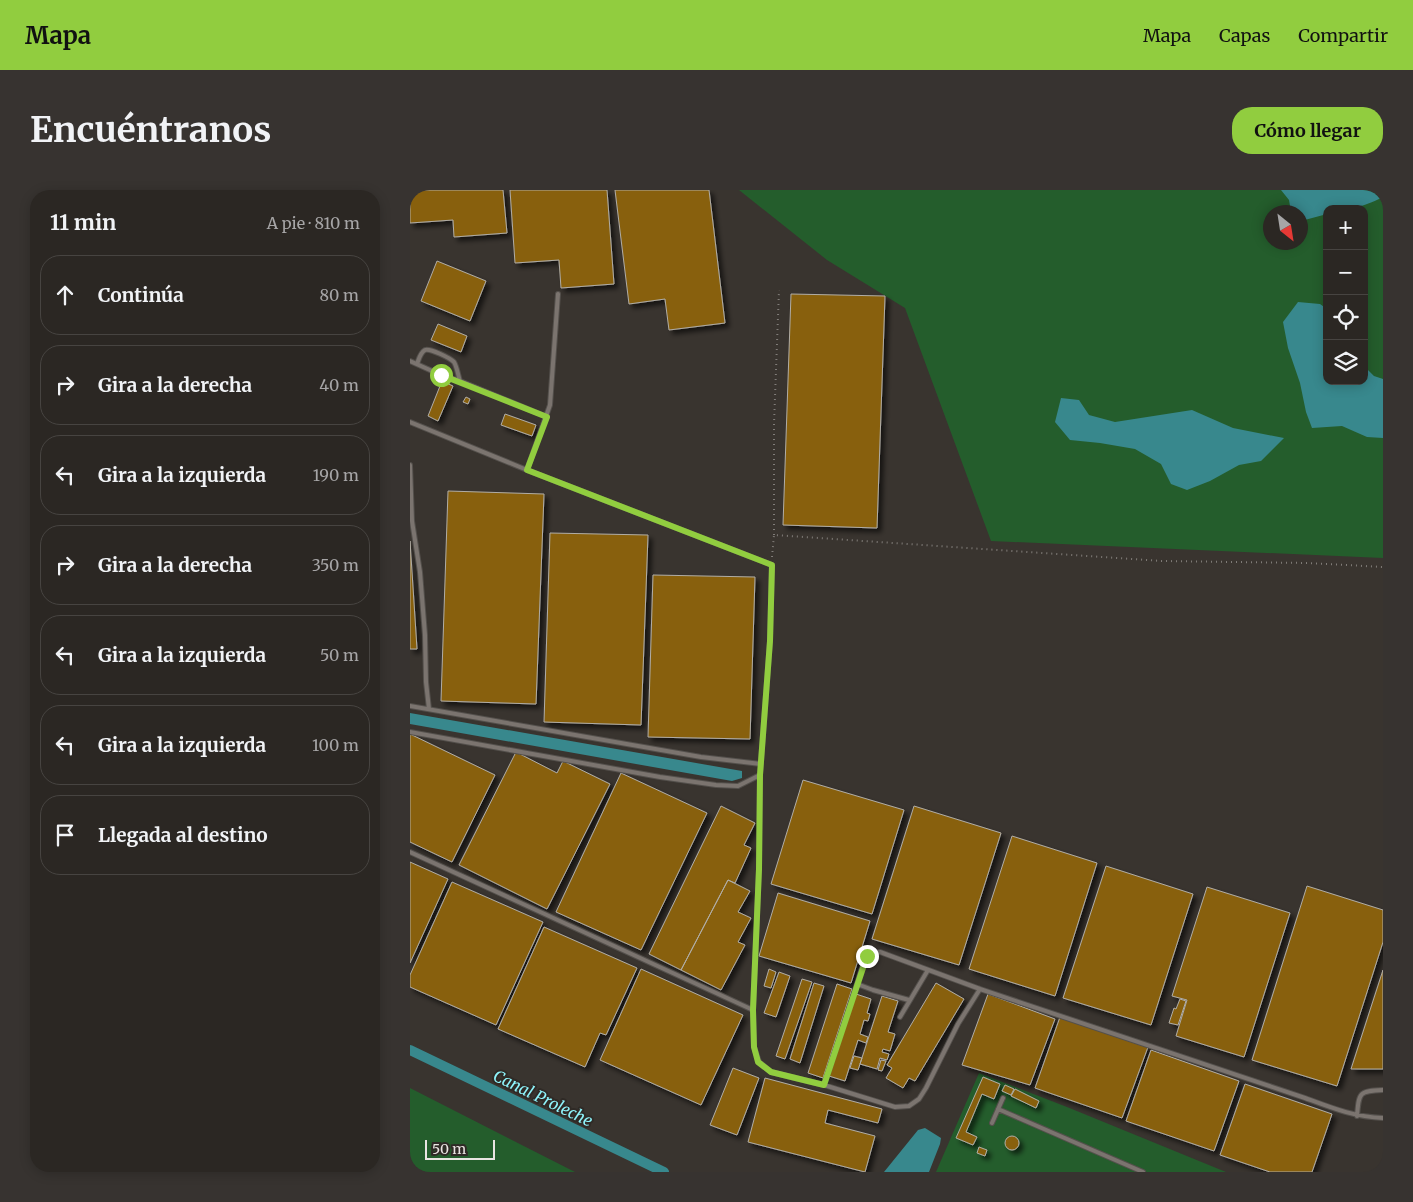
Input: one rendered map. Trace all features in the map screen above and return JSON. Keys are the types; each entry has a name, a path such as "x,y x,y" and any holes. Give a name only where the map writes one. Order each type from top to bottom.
{"lane":[{"path":"527,470 547,417 551,397 558,294"},
{"path":"417,364 421,354 425,350 430,349 455,363 460,381"},
{"path":"410,361 547,417"},
{"path":"410,422 527,470 772,565 770,641 760,775 759,869 753,1010 754,1047 758,1062 771,1072 824,1085 895,1107 909,1106 919,1099 926,1088 958,1024 980,989"},
{"path":"410,465 412,521 420,572 429,709"},
{"path":"410,706 701,757 761,764"},
{"path":"410,732 660,777 716,785 738,786 760,775"},
{"path":"410,852 753,1010"},
{"path":"824,1085 867,956 873,952 880,952 980,989 1357,1116 1383,1118"},
{"path":"900,1017 928,970"},
{"path":"857,984 910,1000"},
{"path":"1357,1116 1358,1099 1361,1094 1367,1090 1383,1090"},
{"path":"992,1123 1003,1098"},
{"path":"998,1109 1143,1172"}],"path":[{"path":"772,565 774,535 774,424 779,290"},
{"path":"774,535 1162,561 1308,563 1383,567"}],"green space":[{"path":"739,190 1383,190 1383,558 991,541 905,308 827,260"},
{"path":"979,1073 1067,1107 1226,1172 936,1172"},
{"path":"410,1088 575,1172 410,1172"}],"water":[{"path":"1281,190 1383,190 1383,197 1364,205 1323,205 1323,215 1308,219 1308,205 1290,205 1289,200"},
{"path":"1298,302 1320,304 1323,306 1323,385 1368,385 1368,370 1374,376 1383,379 1383,438 1367,437 1342,426 1312,428 1288,348 1283,322"},
{"path":"1061,398 1079,400 1089,415 1115,422 1192,410 1233,428 1284,438 1261,461 1239,465 1210,481 1187,490 1171,484 1161,464 1135,449 1070,440 1055,422"},
{"path":"410,713 742,771 742,778 732,781 410,724"},
{"path":"925,1128 941,1138 929,1172 884,1172 918,1130"}],"building":[{"path":"410,190 503,190 507,233 454,237 453,220 410,223"},
{"path":"510,190 607,190 614,284 561,288 559,260 515,263"},
{"path":"615,190 709,190 725,323 669,330 665,299 629,304"},
{"path":"437,261 486,281 470,321 421,301"},
{"path":"791,294 885,296 877,528 783,525"},
{"path":"438,324 467,336 461,352 431,340"},
{"path":"442,381 453,386 438,421 428,416"},
{"path":"466,397 470,399 468,404 463,402"},
{"path":"505,414 536,425 532,436 501,425"},
{"path":"448,491 544,494 536,704 441,701"},
{"path":"550,533 648,535 641,725 544,722"},
{"path":"410,541 417,649 410,649"},
{"path":"653,575 755,577 750,739 648,737"},
{"path":"410,734 495,775 452,862 410,842"},
{"path":"516,752 557,773 563,761 610,784 547,909 459,865"},
{"path":"621,773 707,813 641,950 556,912"},
{"path":"803,780 904,810 872,914 771,884"},
{"path":"721,806 755,823 744,845 751,848 735,883 728,880 681,970 649,954"},
{"path":"914,806 1001,833 959,965 872,939"},
{"path":"1012,836 1097,863 1055,996 969,969"},
{"path":"410,862 448,879 410,963"},
{"path":"1106,866 1193,894 1151,1025 1063,998"},
{"path":"728,880 750,891 738,912 751,918 738,942 745,945 721,990 681,970"},
{"path":"452,882 543,922 496,1025 410,987 410,975"},
{"path":"1307,886 1383,910 1383,942 1337,1086 1252,1060"},
{"path":"1207,887 1290,913 1244,1057 1176,1036 1187,1000 1172,996"},
{"path":"778,893 870,921 851,983 759,956"},
{"path":"544,927 637,968 606,1035 600,1033 585,1067 498,1029"},
{"path":"641,969 743,1015 701,1105 600,1060"},
{"path":"769,969 776,972 771,988 764,986"},
{"path":"1383,970 1383,1069 1351,1069"},
{"path":"779,972 790,976 776,1017 764,1013"},
{"path":"802,979 812,982 785,1059 776,1056"},
{"path":"814,983 824,986 800,1063 790,1059"},
{"path":"936,983 964,999 915,1081 909,1078 903,1088 886,1078 892,1068 887,1065"},
{"path":"837,984 852,989 823,1078 808,1073"},
{"path":"856,994 871,999 867,1013 870,1014 868,1021 864,1020 860,1034 868,1037 866,1043 858,1040 845,1081 829,1076"},
{"path":"988,994 1055,1019 1030,1085 962,1065"},
{"path":"882,996 898,1001 888,1032 895,1034 890,1051 883,1049 882,1052 889,1054 887,1060 880,1058 877,1069 860,1064"},
{"path":"1180,999 1186,1001 1178,1025 1169,1023 1174,1008 1176,1009"},
{"path":"1060,1017 1148,1047 1122,1118 1035,1088"},
{"path":"1151,1050 1239,1081 1214,1151 1126,1121"},
{"path":"854,1056 862,1058 858,1070 850,1068"},
{"path":"881,1060 886,1061 882,1071 878,1070"},
{"path":"733,1068 759,1078 737,1135 710,1125"},
{"path":"983,1077 1000,1084 994,1099 982,1094 966,1132 977,1137 973,1145 956,1138"},
{"path":"765,1078 882,1109 878,1123 828,1110 825,1123 875,1136 865,1172 748,1142"},
{"path":"1245,1084 1332,1114 1312,1172 1270,1172 1220,1155"},
{"path":"1005,1085 1014,1089 1011,1095 1002,1091"},
{"path":"1015,1089 1039,1101 1036,1108 1011,1096"},
{"path":"1012,1136 1017,1138 1019,1143 1017,1148 1012,1150 1007,1148 1005,1143 1007,1138"},
{"path":"979,1147 987,1150 985,1156 977,1153"}],"waterway":[{"name":"Canal Proleche","path":"410,1050 664,1172"}],"route":[{"path":"441,375 547,417 527,470 772,565 770,641 760,775 759,869 753,1010 754,1047 758,1062 771,1072 824,1085 867,956"}]}
